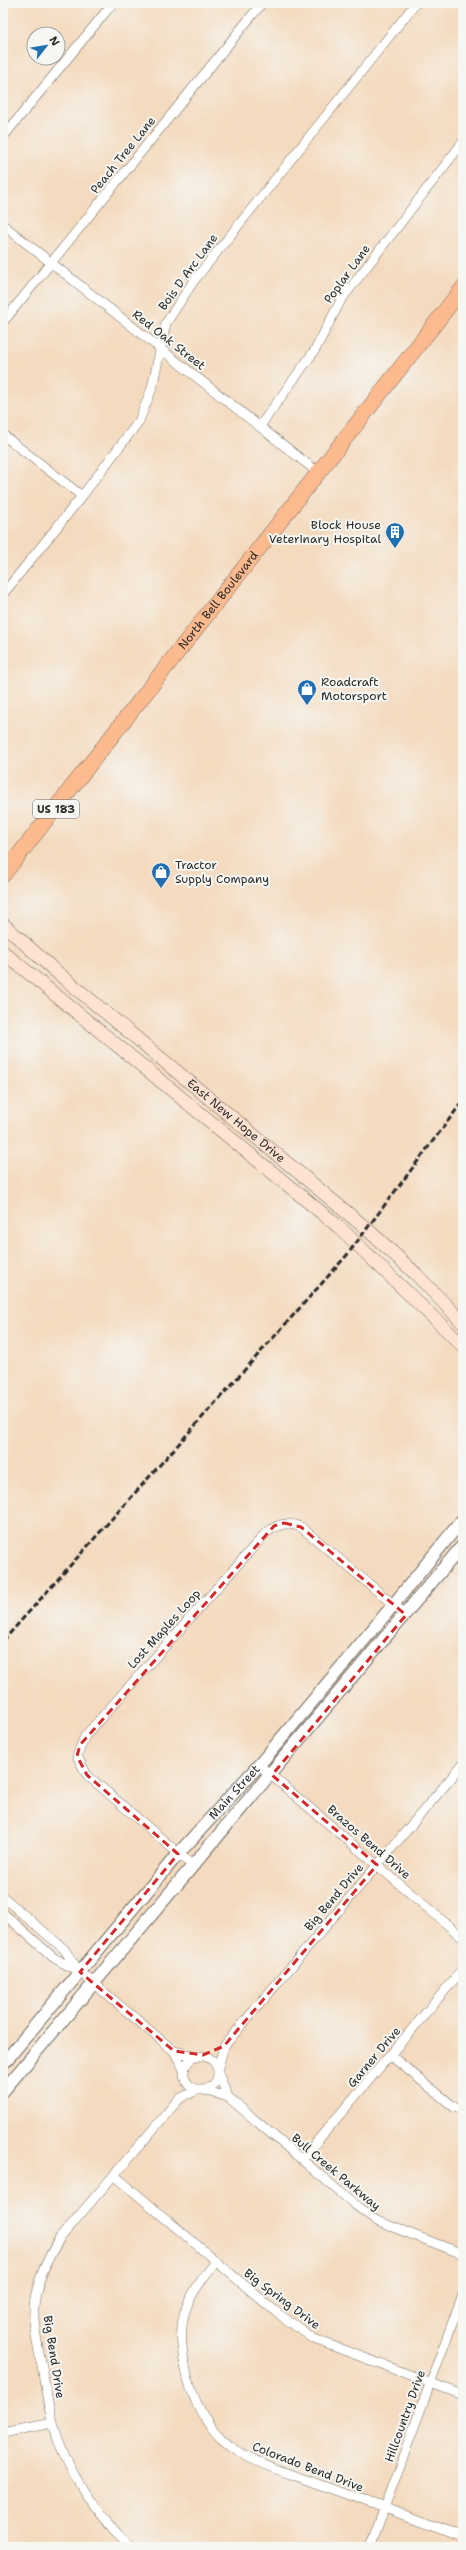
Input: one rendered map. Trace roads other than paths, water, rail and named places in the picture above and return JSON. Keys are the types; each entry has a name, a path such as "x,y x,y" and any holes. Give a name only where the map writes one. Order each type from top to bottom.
{"main road":[{"name":"North Bell Boulevard","path":"3,875 320,474 463,288"},
{"name":"East New Hope Drive","path":"3,924 53,969 368,1230 417,1275 463,1323"},
{"name":"East New Hope Drive","path":"3,952 339,1227 463,1346"}],"street":[{"path":"3,136 113,3"},
{"name":"Peach Tree Lane","path":"3,322 53,263 262,3"},
{"name":"Bois D Arc Lane","path":"3,594 82,496 139,421 152,388 166,323 193,282 416,3"},
{"name":"Poplar Lane","path":"260,426 314,350 341,300 463,142"},
{"name":"Red Oak Street","path":"3,225 320,474"},
{"path":"3,435 82,496"},
{"name":"Main Street","path":"3,2064 178,1854 259,1765 463,1519"},
{"name":"Lost Maples Loop","path":"192,1865 87,1775 77,1756 85,1736 260,1539 274,1526 284,1523 302,1527 406,1615"},
{"name":"Main Street","path":"3,2091 192,1865 272,1775 463,1545"},
{"name":"Big Bend Drive","path":"218,2071 224,2046 463,1764"},
{"name":"Brazos Bend Drive","path":"259,1765 463,1938"},
{"path":"3,1897 64,1949 80,1972 93,1984 174,2051 189,2086 201,2090 214,2084 218,2071 211,2058 174,2051"},
{"path":"3,1913 54,1958 80,1972"},
{"name":"Garner Drive","path":"302,2159 463,1969"},
{"name":"Big Bend Drive","path":"200,2055 224,2046"},
{"path":"184,2074 188,2061 200,2055"},
{"path":"390,2055 454,2107 463,2110"},
{"name":"Bull Creek Parkway","path":"218,2071 228,2097"},
{"name":"Big Bend Drive","path":"179,2100 184,2074"},
{"name":"Big Bend Drive","path":"132,2547 100,2512 81,2485 53,2423 39,2351 34,2309 38,2287 47,2259 60,2238 179,2100 201,2090"},
{"name":"Bull Creek Parkway","path":"201,2090 228,2097 354,2204 377,2221 463,2254"},
{"name":"Big Spring Drive","path":"114,2175 276,2312 314,2339 430,2384 463,2395"},
{"name":"Colorado Bend Drive","path":"216,2262 187,2301 180,2329 184,2362 191,2390 208,2424 229,2445 261,2463 463,2537"},
{"name":"Hillcountry Drive","path":"370,2547 463,2294"},
{"path":"3,2433 53,2423"}],"railway":[{"path":"3,1641 347,1255 463,1101"}],"place":[{"name":"Block House Veterinary Hospital","path":"395,549"},
{"name":"Roadcraft Motorsport","path":"307,706"},
{"name":"Tractor Supply Company","path":"161,889"}]}
